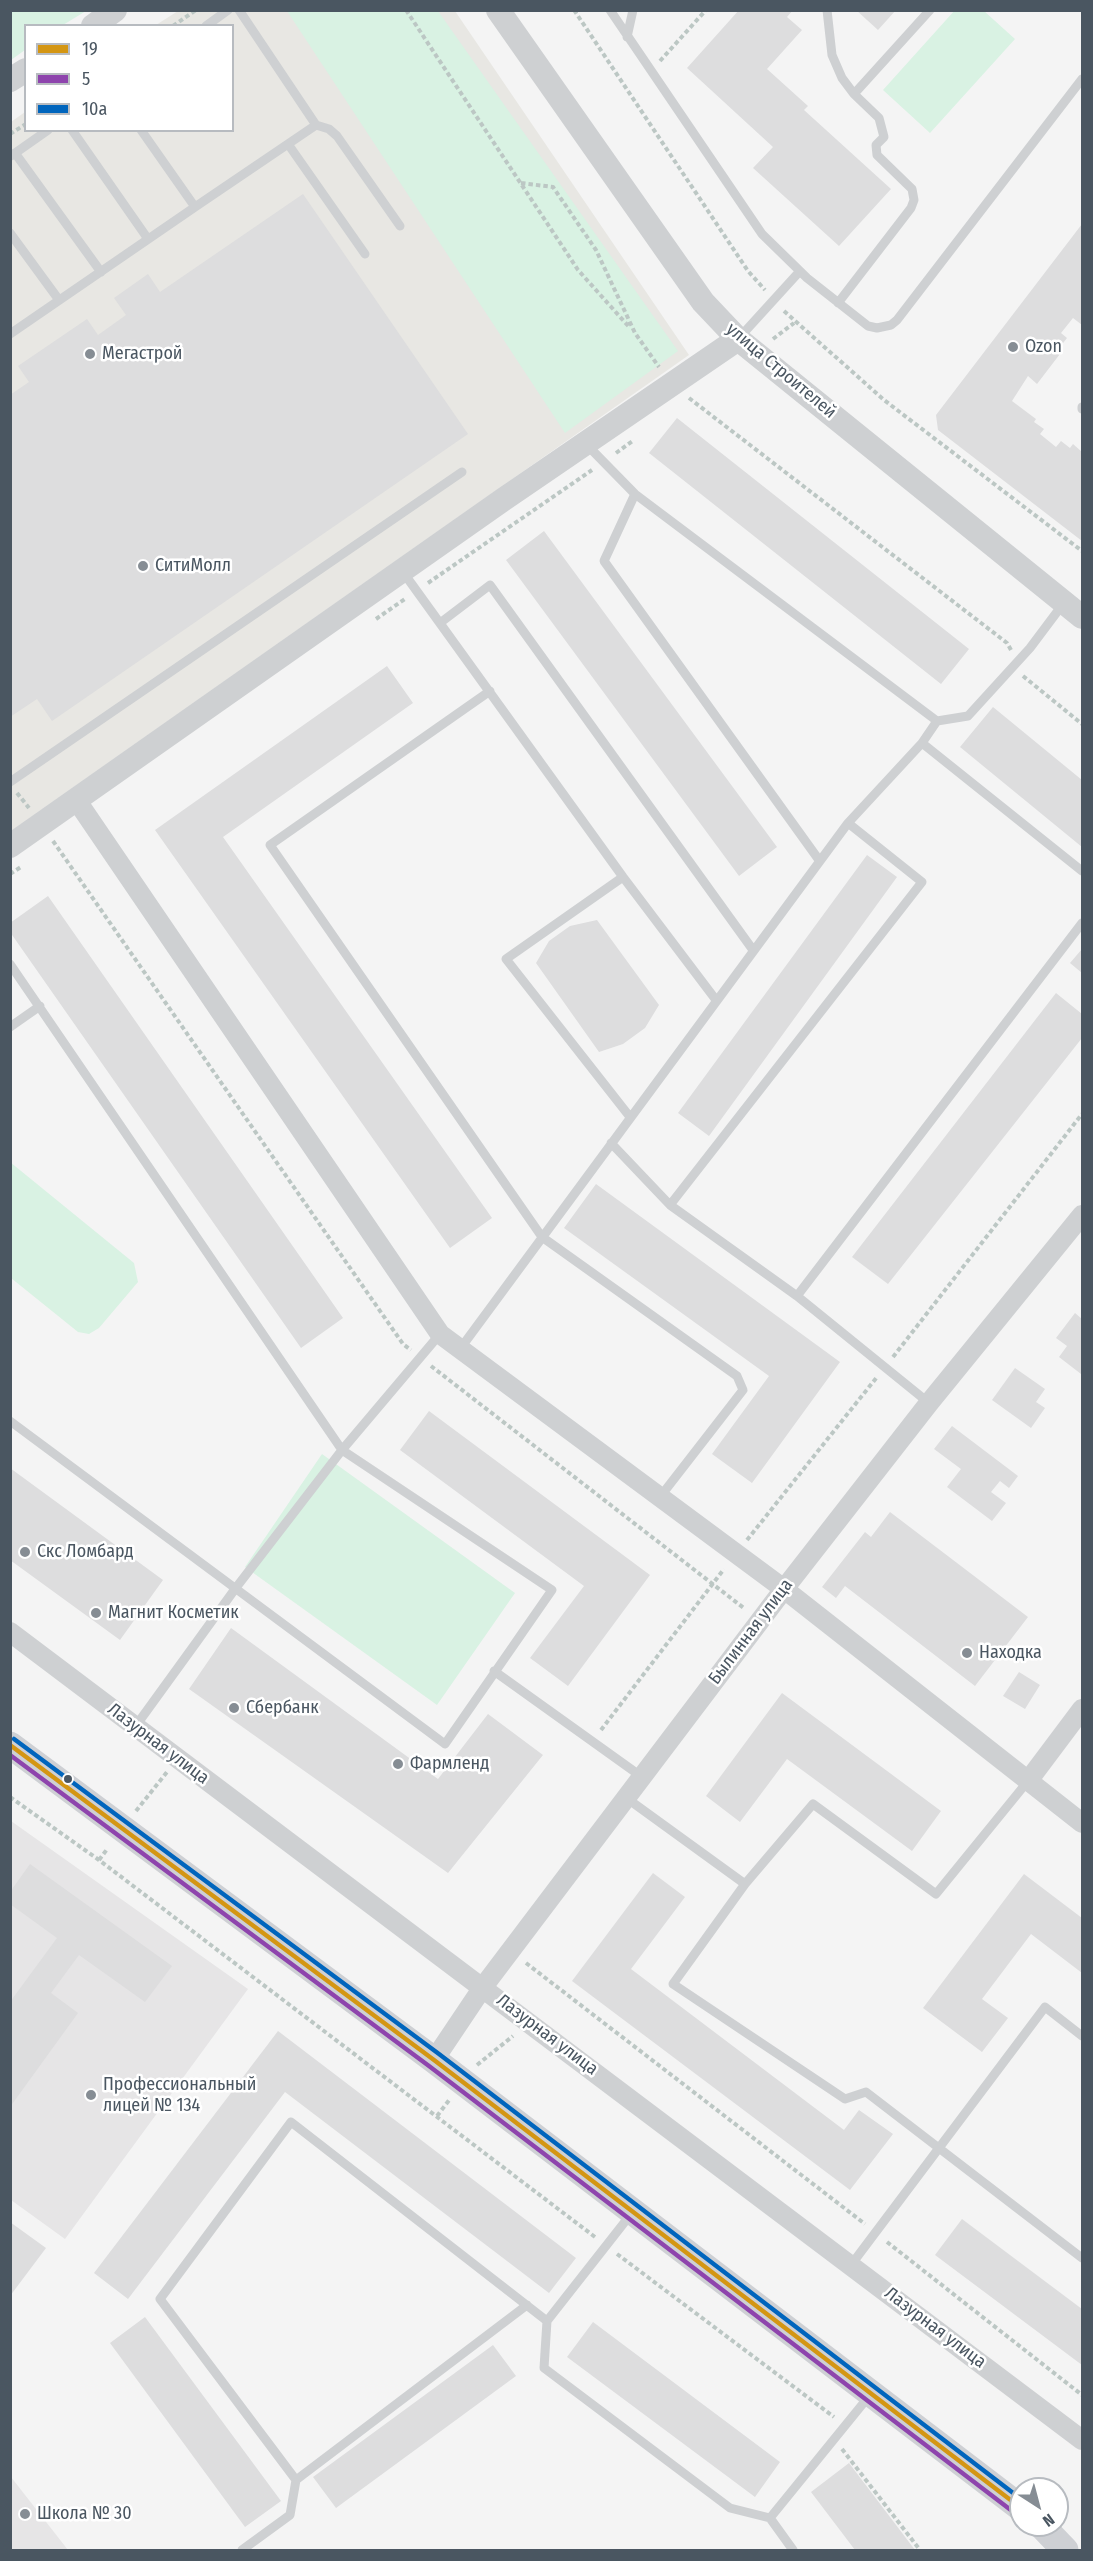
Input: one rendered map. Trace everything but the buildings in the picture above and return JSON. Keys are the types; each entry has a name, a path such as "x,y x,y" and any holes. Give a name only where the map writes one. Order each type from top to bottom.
{"main road":[{"path":"10,1745 434,2060 1009,2499"},
{"path":"1053,2537 1065,2550"}],"street":[{"path":"96,24 115,10"},
{"name":"улица Строителей","path":"498,10 703,302 738,339 1074,609"},
{"path":"10,80 24,71"},
{"path":"10,846 738,339"},
{"path":"77,801 440,1334 784,1589 1083,1823"},
{"name":"Былинная улица","path":"434,2060 483,1986 784,1589 929,1403 1083,1215"},
{"name":"Лазурная улица","path":"10,1632 1083,2440"},
{"path":"1028,1781 1083,1709"}],"lane":[{"path":"209,24 228,10"},
{"path":"239,10 316,125 338,136 400,226"},
{"path":"610,10 754,224 800,271 868,326 877,328 891,325 897,320 1083,78"},
{"path":"627,37 633,10"},
{"path":"827,10 832,55 842,78 854,94 879,118 884,137 876,145 877,155 912,189 914,200 911,208 838,303"},
{"path":"854,94 930,10"},
{"path":"10,321 14,332 316,125"},
{"path":"45,132 13,155 101,272"},
{"path":"73,132 148,239"},
{"path":"142,132 195,207"},
{"path":"288,144 365,254"},
{"path":"10,233 59,300"},
{"path":"738,339 800,271"},
{"path":"586,443 635,494 937,722"},
{"path":"10,782 462,472"},
{"path":"635,494 604,561 819,860"},
{"path":"403,572 623,877 716,1000"},
{"path":"440,623 490,585 753,950"},
{"path":"460,1349 848,823 922,742 937,722 968,716 1017,663 1074,609"},
{"path":"490,691 270,845 542,1237 737,1376 743,1390 660,1497"},
{"path":"922,742 1083,871"},
{"path":"670,1205 922,882 848,823"},
{"path":"623,877 506,959 630,1117"},
{"path":"797,1296 1083,923"},
{"path":"10,964 342,1450 552,1590 445,1744 10,1421"},
{"path":"10,1027 40,1006"},
{"path":"611,1143 670,1205 797,1296 929,1403"},
{"path":"135,1727 235,1588 342,1450 440,1334"},
{"path":"494,1671 642,1777"},
{"path":"1028,1781 936,1894 813,1804 745,1884 673,1984 845,2099 866,2092 1083,2258"},
{"path":"625,1797 745,1884"},
{"path":"850,2265 1045,2007 1083,2036"},
{"path":"296,2480 160,2299 291,2122 546,2321"},
{"path":"633,2212 546,2321 544,2368 730,2508 770,2518 793,2550"},
{"path":"242,2550 290,2515 296,2480 527,2305"},
{"path":"770,2518 872,2392"}],"path":[{"path":"176,24 196,10"},
{"path":"406,10 578,270 635,333 672,385 1007,643 1024,678 1083,724"},
{"path":"574,10 748,271 794,323 884,400 1083,551"},
{"path":"651,71 706,10"},
{"path":"10,134 24,125"},
{"path":"521,183 553,187 596,250 635,333"},
{"path":"592,1741 736,1554 1083,1114"},
{"path":"136,1812 177,1758"},
{"path":"10,1797 99,1860 845,2426"},
{"path":"99,1860 108,1848"},
{"path":"510,1950 1083,2395"},
{"path":"476,2066 530,2022"},
{"path":"437,2116 452,2096"},
{"path":"835,2438 920,2550"}],"shaded area":[{"path":"178,11 455,11 689,355 11,831 11,122 24,113 24,132 234,132 234,24 158,24"},
{"name":"Профессиональный лицей № 134","path":"11,1821 248,1989 65,2239 11,2200"},
{"name":"Школа № 30","path":"11,2477 68,2550 11,2550"}],"green space":[{"path":"11,10 86,10 65,24 24,24 24,51 11,60"},
{"path":"955,10 984,11 1015,39 930,133 883,90"},
{"path":"287,11 438,11 678,351 565,433"},
{"path":"10,1162 134,1263 138,1282 99,1328 89,1334 78,1332 11,1278"},
{"path":"322,1454 515,1593 437,1705 245,1567"}],"transit line":[{"name":"10а","path":"14,1739 439,2054 1009,2490"},
{"name":"19","path":"10,1745 434,2060 1009,2499"},
{"name":"5","path":"10,1755 429,2066 1009,2509"}],"place":[{"name":"Ozon","path":"1013,347"},
{"name":"Мегастрой","path":"90,354"},
{"name":"СитиМолл","path":"143,566"},
{"name":"Скс Ломбард","path":"25,1552"},
{"name":"Магнит Косметик","path":"96,1613"},
{"name":"Находка","path":"967,1653"},
{"name":"Сбербанк","path":"234,1708"},
{"name":"Фармленд","path":"398,1764"},
{"name":"Профессиональный лицей № 134","path":"91,2095"},
{"name":"Школа № 30","path":"25,2514"}]}
